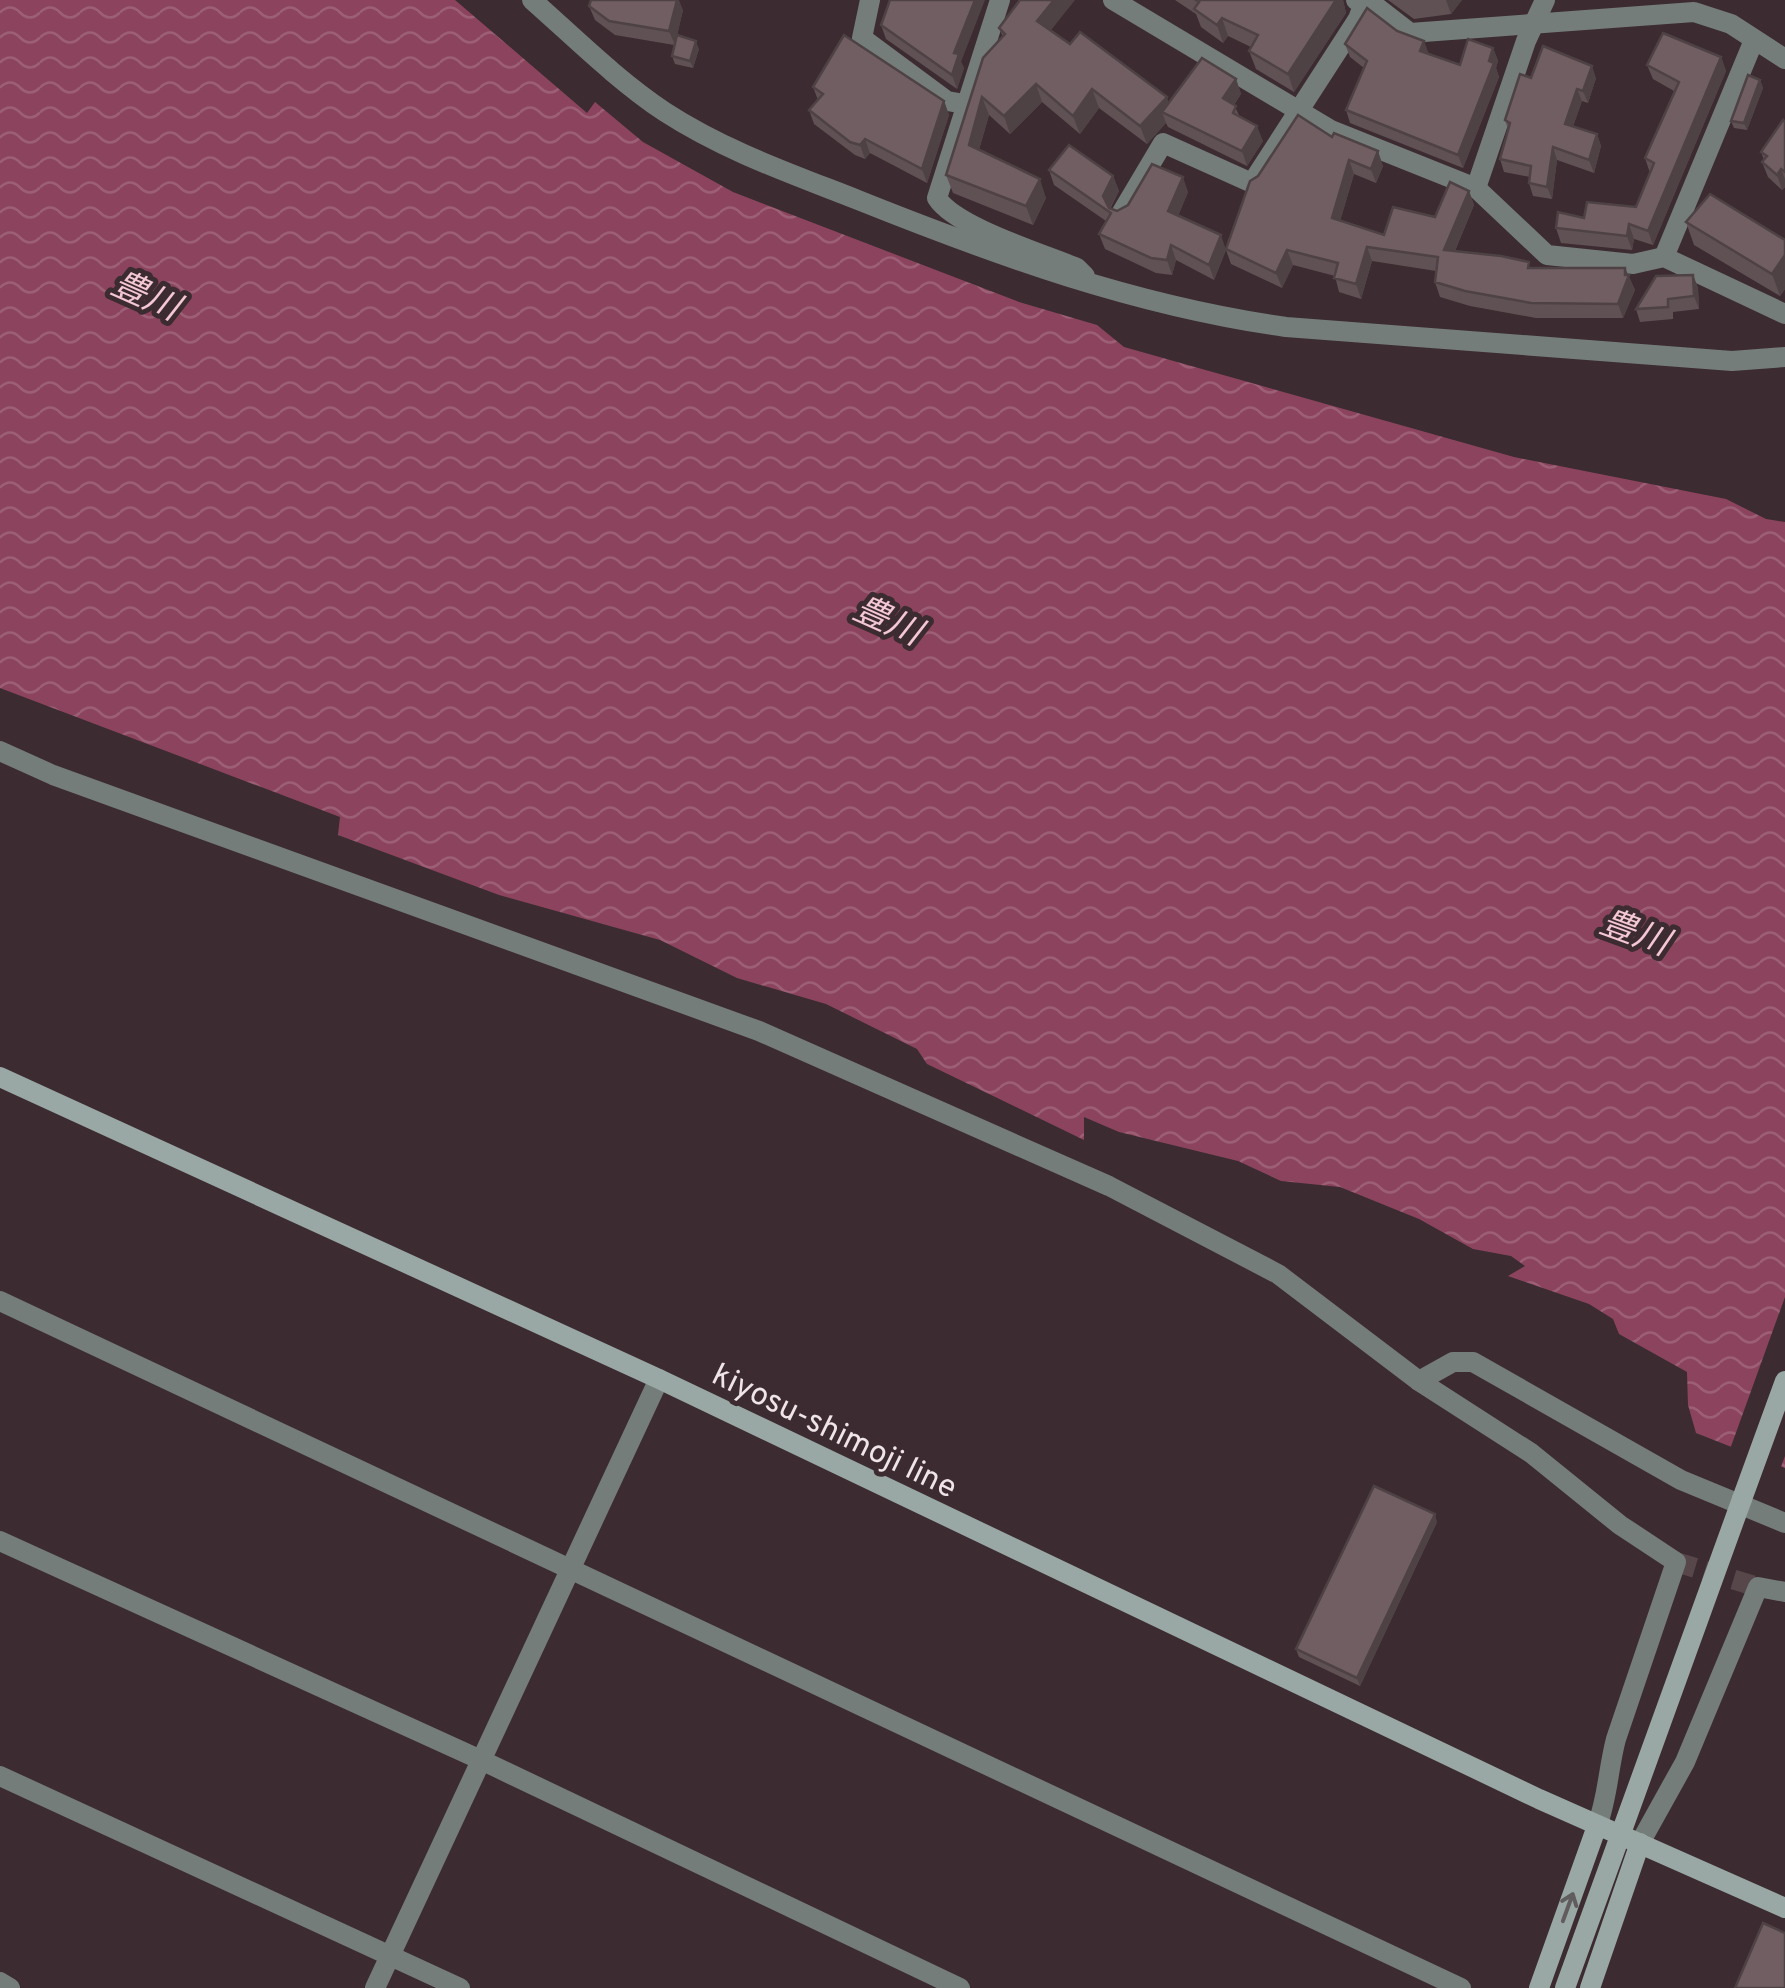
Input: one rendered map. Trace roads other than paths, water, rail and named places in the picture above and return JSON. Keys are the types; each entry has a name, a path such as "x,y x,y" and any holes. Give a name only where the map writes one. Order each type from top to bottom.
{"main road":[{"name":"kiyosu-shimoji line","path":"0,1077 659,1380 1598,1826 1785,1908"},
{"path":"1566,1988 1785,1381"},
{"path":"1540,1988 1598,1826"},
{"path":"1590,1988 1640,1843"}],"street":[{"path":"532,0 650,100 730,149 978,248 1098,288 1221,318 1286,327 1732,361 1785,357"},
{"path":"870,0 862,38 947,101 964,104"},
{"path":"1000,0 937,198 942,208 1078,268 1098,288"},
{"path":"1112,0 1331,130 1476,188 1547,255 1632,264 1664,258 1785,314"},
{"path":"1476,188 1534,22 1546,0"},
{"path":"1122,212 1163,142 1252,183 1362,1 1410,33 1694,12 1731,24 1785,59"},
{"path":"1664,258 1754,40"},
{"path":"0,751 53,775 456,924 759,1031 1109,1186 1278,1274 1419,1381 1531,1454 1620,1525 1676,1562 1616,1739 1608,1768 1610,1790 1598,1826"},
{"path":"0,1301 1461,1988"},
{"path":"1419,1381 1454,1362 1473,1362 1681,1480 1785,1523"},
{"path":"374,1988 659,1380"},
{"path":"0,1541 481,1760 960,1988"},
{"path":"1640,1843 1685,1762 1758,1587 1785,1592"},
{"path":"0,1776 460,1988"},
{"path":"0,1982 10,1988"}],"water":[{"name":"豊川","path":"0,0 455,0 587,113 595,102 643,142 733,192 1019,302 1097,325 1124,347 1514,457 1726,499 1766,519 1785,522 1785,1468 1696,1433 1688,1405 1687,1372 1619,1334 1613,1319 1589,1304 1508,1276 1525,1266 1511,1256 1473,1249 1419,1219 1340,1187 1281,1181 1238,1161 1119,1132 1084,1117 1084,1140 927,1064 917,1049 826,1004 737,978 660,940 499,895 338,835 340,817 0,688"}],"tunnel":[{"path":"1676,1562 1758,1587"}]}
